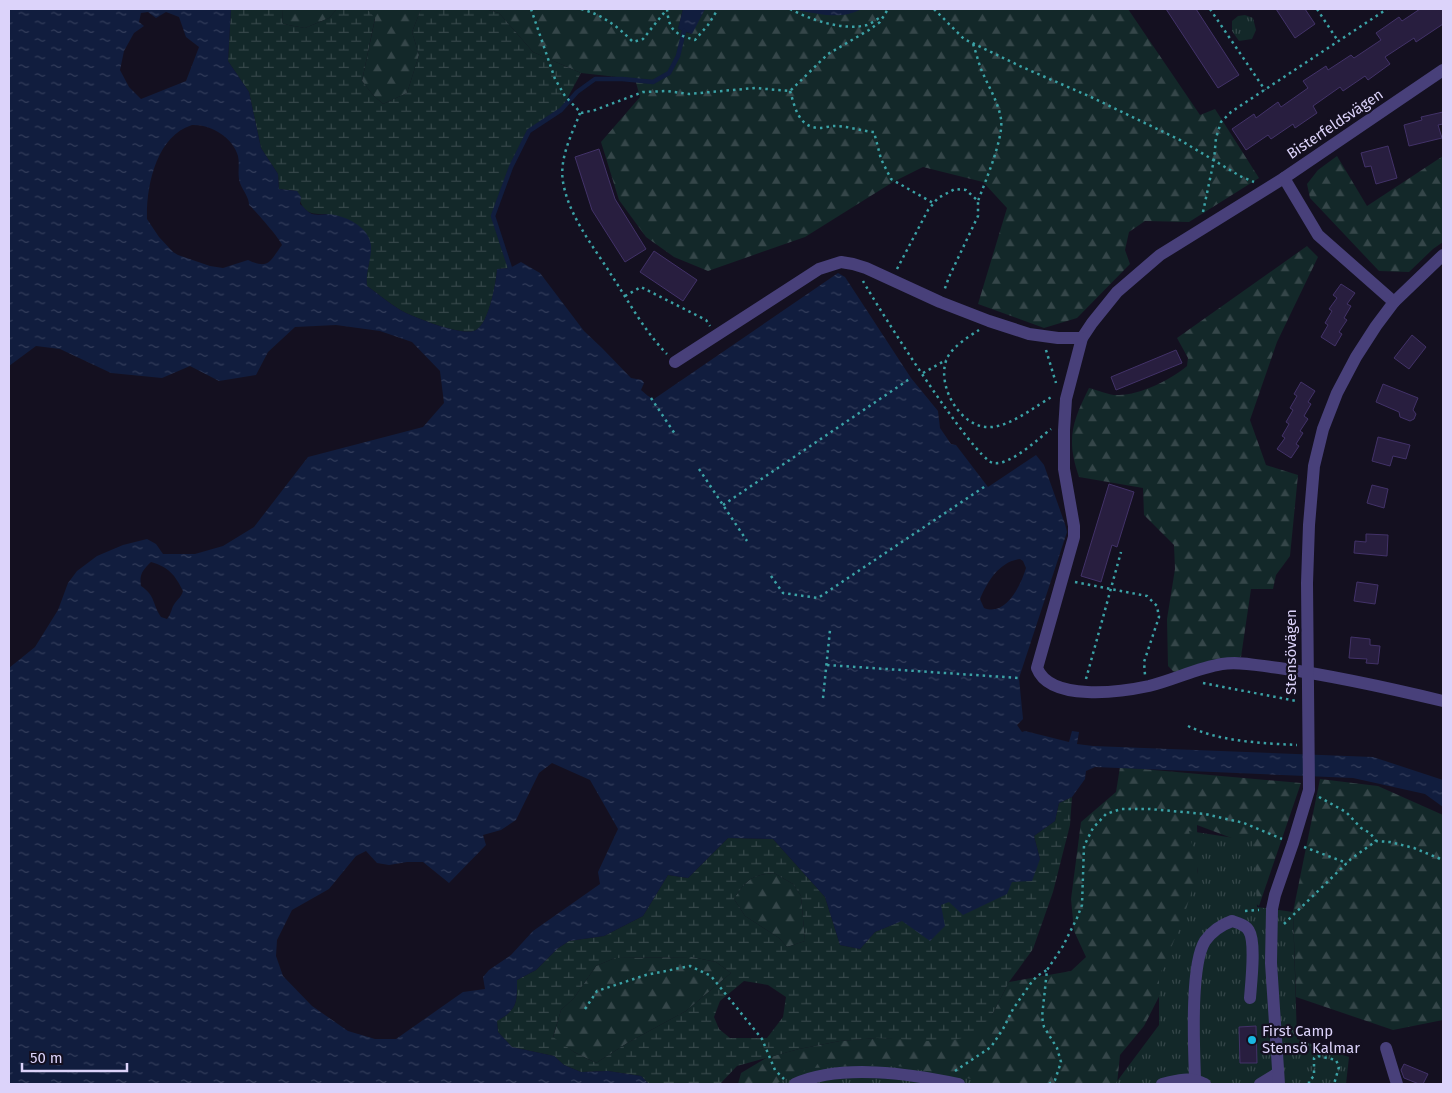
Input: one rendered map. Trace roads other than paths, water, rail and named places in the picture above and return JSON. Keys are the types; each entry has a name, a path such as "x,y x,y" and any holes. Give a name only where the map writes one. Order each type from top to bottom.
{"street":[{"name":"Bisterfeldsvägen","path":"1394,302 1318,235 1284,178 1443,70"},
{"path":"1284,178 1160,255 1117,292 1082,338 1064,392 1064,461 1074,537 1037,668 1040,676 1057,686 1082,692 1105,692 1149,686 1187,672 1221,664 1236,663 1308,672 1443,701"},
{"name":"Stensövägen","path":"1278,1079 1271,963 1272,909 1274,895 1293,843 1309,790 1307,583 1314,466 1323,429 1337,393 1356,357 1394,302 1443,255"},
{"path":"675,362 819,269 841,262 860,266 940,302 1029,334 1082,338"},
{"path":"1162,1084 1177,1080 1200,1082 1195,995 1199,959 1204,943 1211,933 1233,916 1249,931 1252,940 1250,998"},
{"path":"1386,1048 1397,1084"},
{"path":"795,1084 823,1075 938,1080 959,1084"},
{"path":"1260,1084 1278,1079"}],"water":[{"path":"9,9 231,9 228,61 249,92 261,148 278,174 279,189 297,191 301,197 300,204 312,214 332,214 358,225 366,234 371,245 367,286 412,316 452,329 470,332 476,330 481,326 488,311 497,269 510,268 521,262 540,273 584,331 631,378 642,380 644,383 641,390 654,399 838,273 845,277 911,378 938,411 940,428 951,444 956,445 988,487 1036,455 1044,465 1067,532 1019,678 1023,719 1017,725 1022,732 1025,731 1069,742 1072,731 1079,732 1077,744 1093,746 1373,757 1443,780 1443,807 1425,794 1353,778 1095,767 1086,771 1085,779 1072,797 1059,803 1055,821 1034,836 1040,859 1032,881 1012,882 1007,894 963,915 949,902 941,905 945,926 930,941 902,921 875,932 860,949 840,945 825,897 773,839 728,838 688,878 668,875 643,916 604,936 569,941 557,949 536,970 517,980 517,994 513,1009 497,1021 498,1032 512,1047 554,1056 564,1065 581,1072 608,1071 641,1076 649,1084 9,1084 9,668 35,647 58,610 68,583 77,571 97,556 123,545 147,539 156,544 163,554 195,554 223,546 254,527 308,457 423,427 444,403 440,371 412,342 380,331 336,325 295,327 268,352 256,375 219,381 190,366 162,378 111,373 60,349 36,346 9,366","holes":["148,12 156,18 166,12 179,17 186,37 199,47 186,81 141,99 129,87 120,70 124,51 134,33 144,26 139,22 141,13","192,125 213,129 226,138 235,149 239,163 239,180 249,205 282,245 272,259 265,264 248,260 223,268 210,266 178,255 159,237 147,219 151,178 156,164 162,151 180,131","1020,559 1026,568 1016,590 1006,604 999,608 992,610 984,608 980,599 995,573 1013,561","151,562 167,569 177,580 183,591 167,619 161,617 152,597 141,586 141,575","552,763 590,780 618,829 598,872 600,884 533,931 511,955 489,970 483,977 485,989 463,992 396,1039 375,1039 348,1031 312,1006 283,976 276,956 277,940 292,910 329,889 356,856 366,851 377,863 389,865 423,862 449,883 486,845 483,835 501,830 516,820 539,773"]},
{"path":"683,9 705,9 692,34 678,29"},
{"path":"799,9 861,9 847,14 831,15 816,14"}],"waterway":[{"path":"510,268 493,216 511,167 529,131 561,110 577,92 595,79 653,82 669,73 678,56 684,31"}],"place":[{"name":"First Camp Stensö Kalmar","path":"1252,1040"}]}
